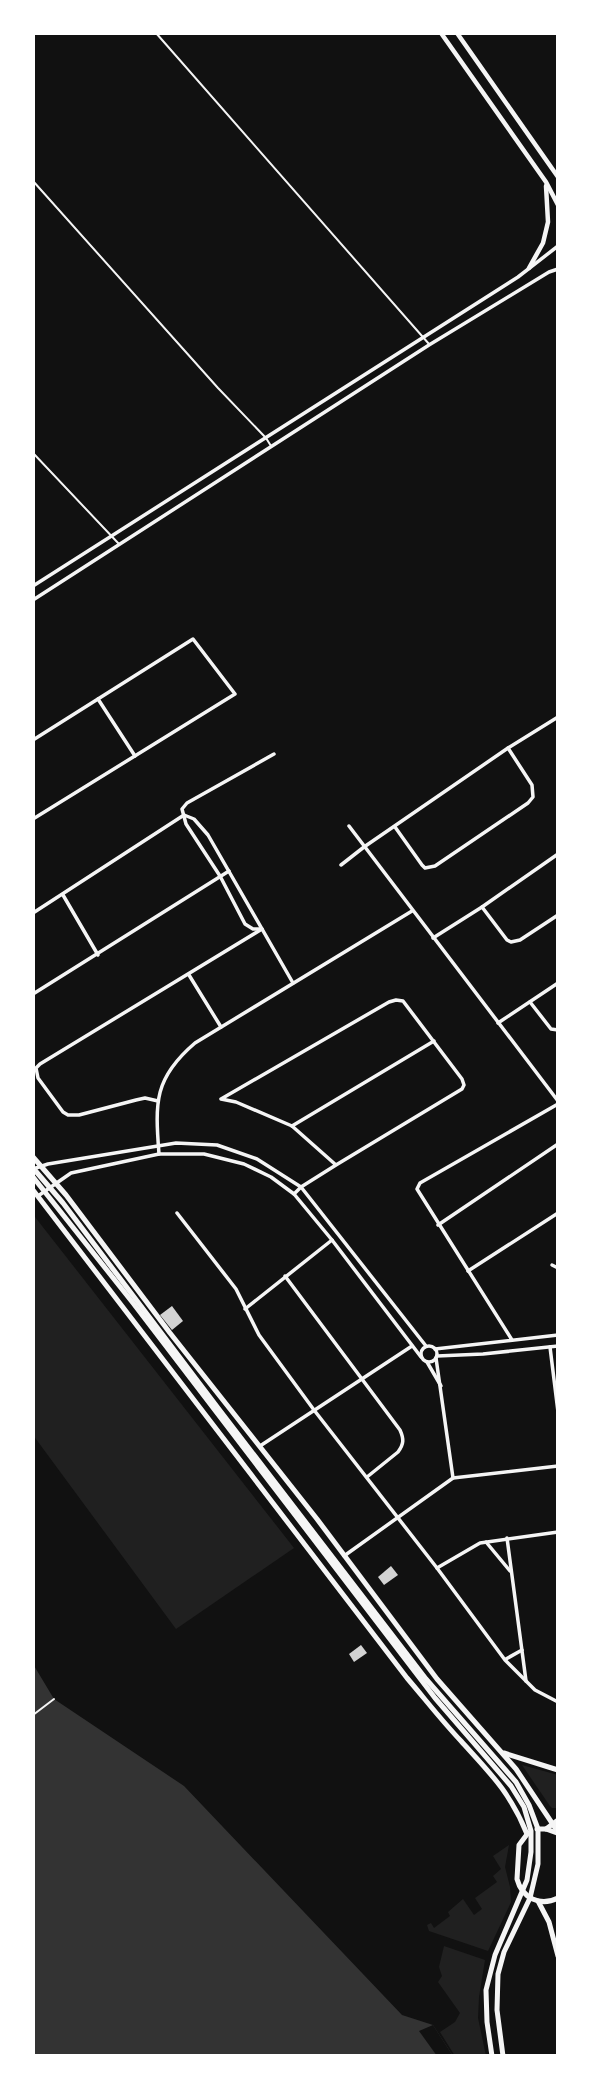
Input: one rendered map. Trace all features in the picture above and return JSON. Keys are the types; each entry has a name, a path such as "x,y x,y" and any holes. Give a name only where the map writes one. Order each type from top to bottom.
{"main road":[{"path":"33,1157 260,1446 437,1679 525,1781 555,1822 558,1832"},
{"path":"33,1168 435,1698 511,1786 524,1807 531,1852 527,1880 488,1978 485,2002 492,2056"},
{"path":"33,1177 47,1189 426,1679 516,1782 533,1813 538,1829 538,1864 530,1898 504,1952 498,1974 497,2010 503,2056"},
{"path":"33,1190 407,1678 497,1780 529,1833"},
{"path":"500,1752 558,1770"},
{"path":"546,1829 555,1822"},
{"path":"558,1832 538,1829 529,1833 520,1845 517,1867 517,1879 523,1892 530,1898 546,1902 558,1898"},
{"path":"538,1901 549,1922 558,1956"}],"street":[{"path":"441,33 546,182 558,205"},
{"path":"457,33 558,177"},
{"path":"529,268 543,243 548,222 546,182"},
{"path":"33,586 518,277 558,246"},
{"path":"33,600 429,345 558,269"},
{"path":"33,740 193,639 235,694 33,819"},
{"path":"98,699 135,756"},
{"path":"341,866 364,847 508,748 558,717"},
{"path":"395,827 422,865 430,868 528,803 533,797 532,785 508,748"},
{"path":"262,929 253,929 245,924 220,876 186,824 183,808 187,803 274,754"},
{"path":"33,913 184,816 194,819 201,826 293,983"},
{"path":"348,826 558,1103 420,1183 417,1189 512,1340"},
{"path":"433,938 558,853"},
{"path":"33,994 229,871"},
{"path":"63,895 98,954"},
{"path":"482,907 511,942 520,940 558,915"},
{"path":"159,1154 158,1101 165,1076 177,1058 195,1042 412,911"},
{"path":"158,1101 145,1098 79,1115 68,1115 38,1078 36,1068 262,929"},
{"path":"188,975 221,1027"},
{"path":"498,1023 558,983"},
{"path":"294,1194 336,1165 462,1089 462,1079 403,1001 389,1002 221,1099 236,1102 292,1126 336,1165"},
{"path":"530,1002 551,1029 558,1031"},
{"path":"292,1126 434,1041"},
{"path":"33,1168 158,1144 217,1145 257,1159 301,1187 426,1346"},
{"path":"438,1224 558,1144"},
{"path":"38,1196 69,1174 86,1168 182,1152 224,1157 271,1177 294,1194 332,1240 427,1362 442,1388"},
{"path":"177,1213 236,1289 258,1335 505,1660 527,1683 558,1702"},
{"path":"468,1271 558,1213"},
{"path":"245,1308 332,1240"},
{"path":"552,1265 558,1268"},
{"path":"285,1276 403,1436 402,1447 398,1452 367,1477"},
{"path":"421,1357 421,1351 426,1346 435,1349 558,1335"},
{"path":"260,1446 412,1346"},
{"path":"427,1362 434,1361 437,1357 558,1346"},
{"path":"550,1347 558,1412"},
{"path":"435,1349 453,1478"},
{"path":"344,1556 453,1478 558,1466"},
{"path":"437,1568 473,1546 486,1542 558,1532"},
{"path":"507,1538 527,1683"},
{"path":"486,1542 511,1573"},
{"path":"505,1660 522,1650"}],"lane":[{"path":"156,33 429,345"},
{"path":"33,181 272,447"},
{"path":"33,453 120,546"}],"path":[{"path":"33,1715 54,1699"}],"shaded area":[{"path":"35,1217 294,1548 176,1629 33,1435"},
{"path":"33,1664 54,1699 184,1786 402,2015 433,2025 453,2056 33,2056"},
{"path":"522,1765 558,1775 558,1808 550,1806"},
{"path":"509,1845 505,1867 511,1902 488,1951 429,1931 427,1925 431,1923 434,1928 450,1916 448,1912 463,1899 474,1915 482,1909 475,1898 497,1882 493,1876 501,1869 493,1856"},
{"path":"444,1946 485,1960 478,2018 486,2056 455,2056 440,2032 455,2022 460,2013 438,1982 442,1976 439,1967"}],"pier":[{"path":"433,2025 453,2056 437,2056 419,2031"}],"building":[{"path":"172,1306 183,1321 172,1330 160,1315"},
{"path":"391,1566 398,1575 384,1585 378,1577"},
{"path":"361,1645 367,1653 354,1662 349,1654"}]}
